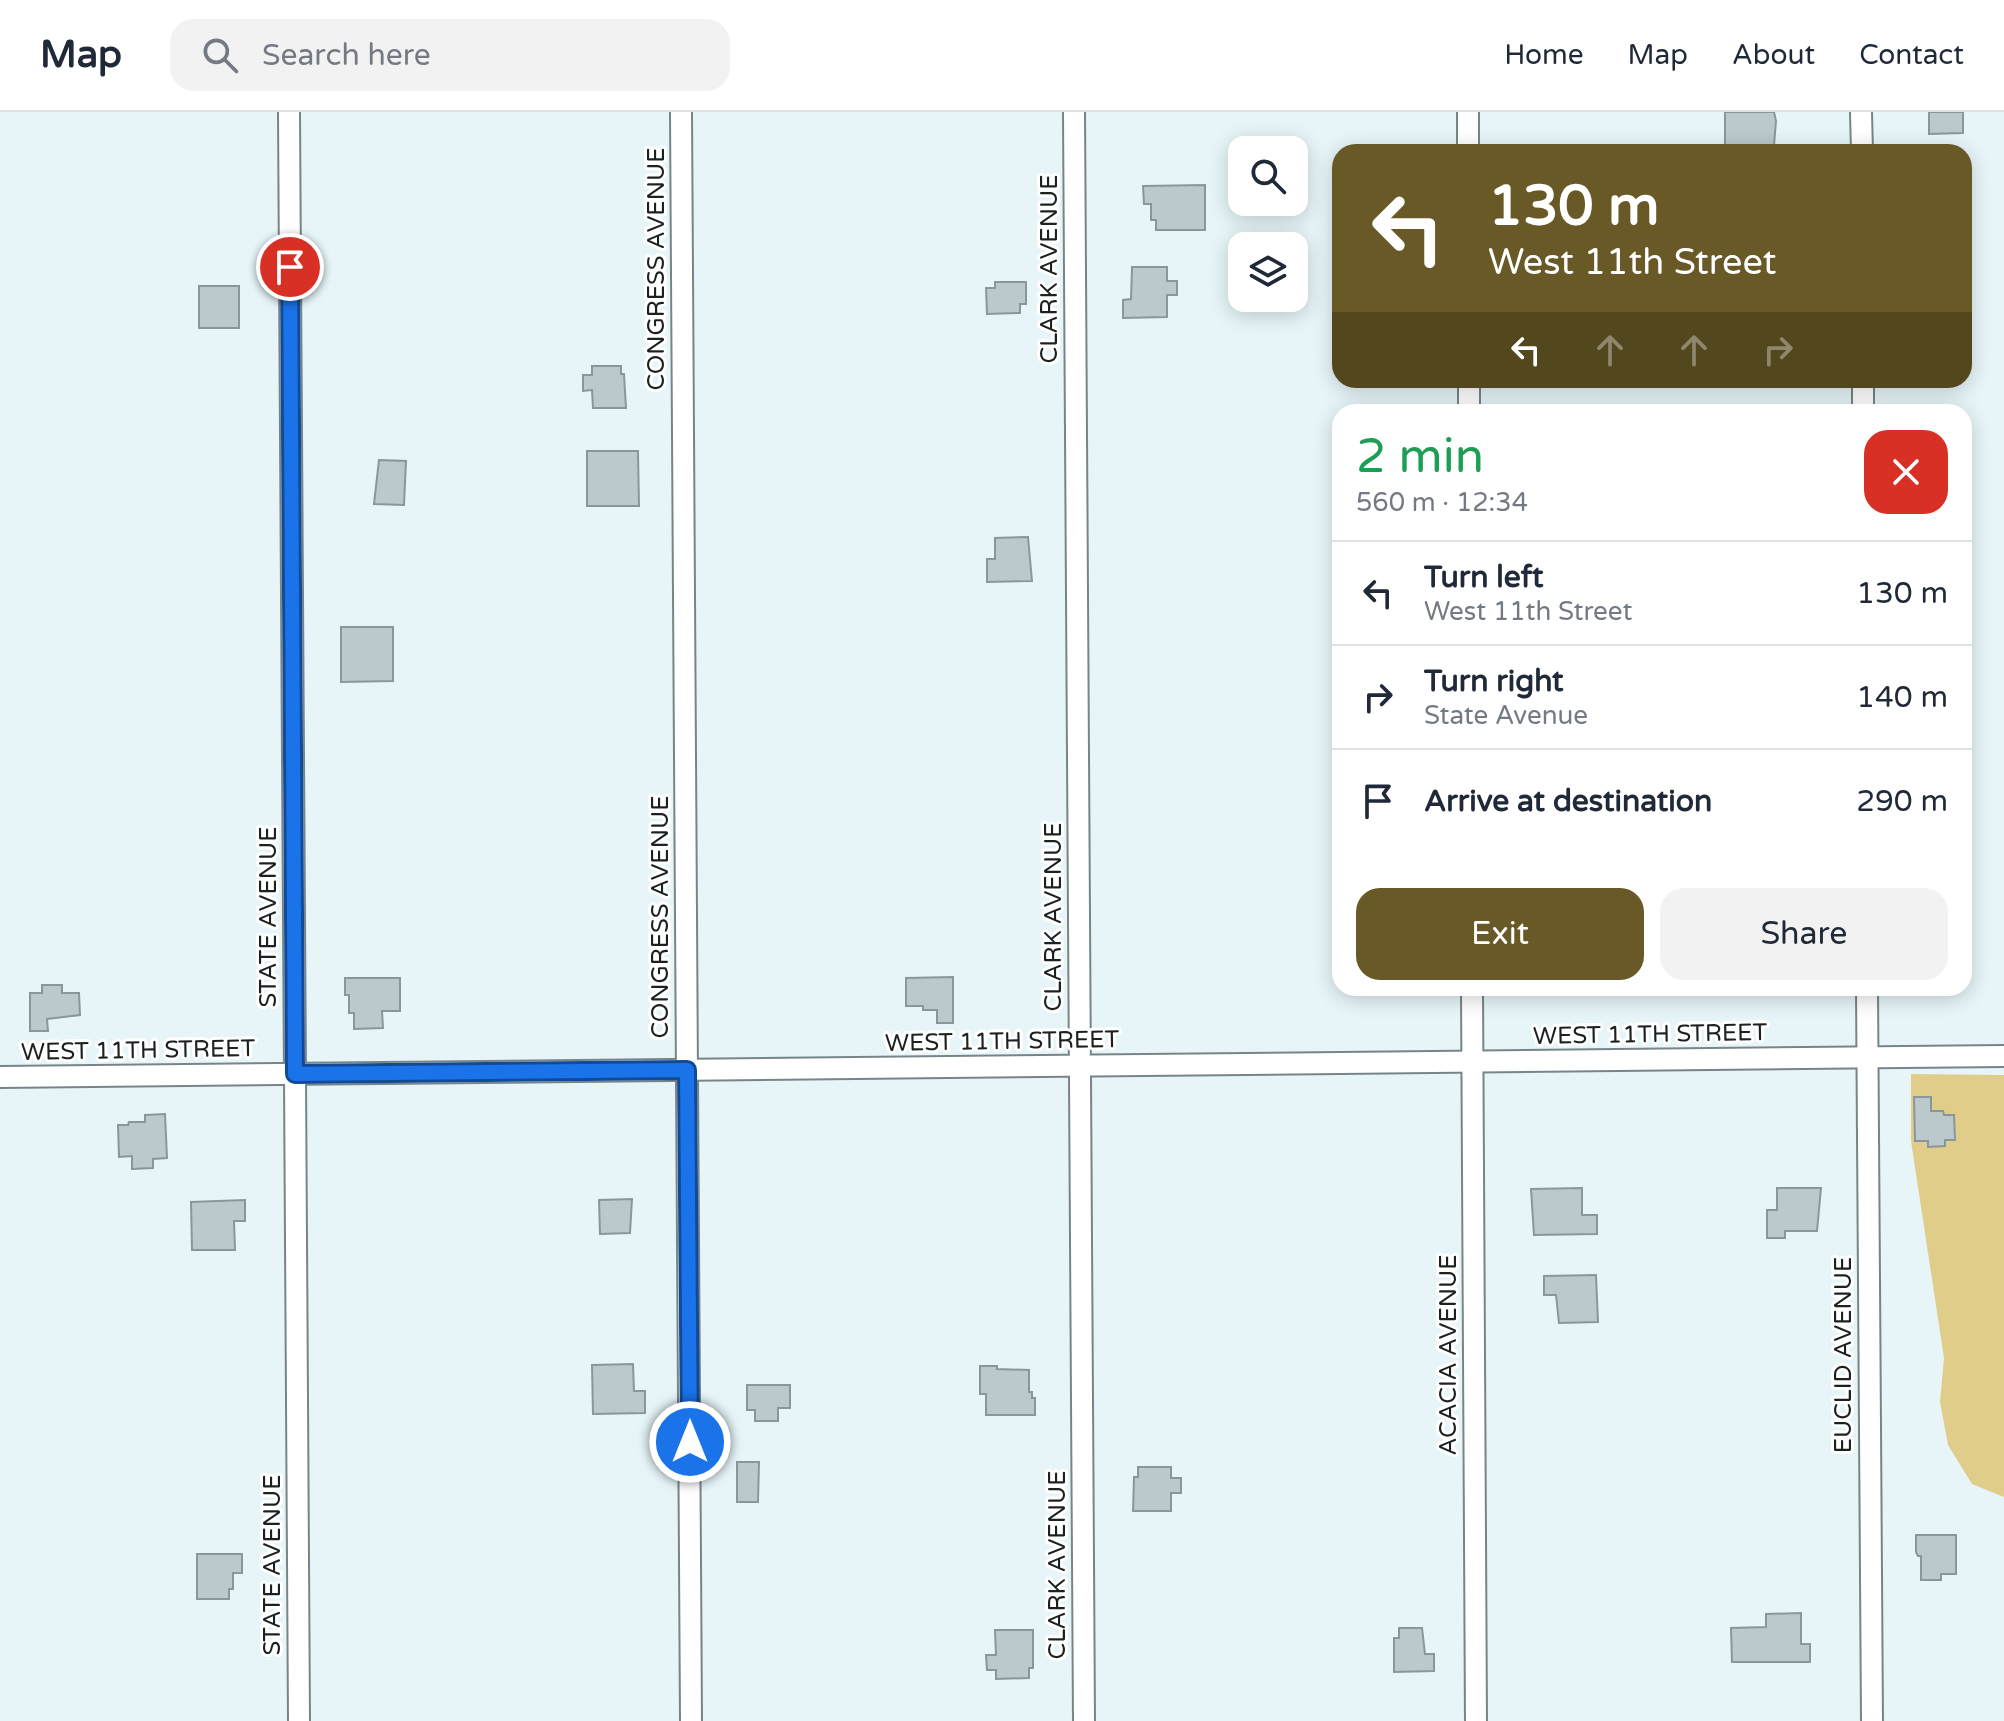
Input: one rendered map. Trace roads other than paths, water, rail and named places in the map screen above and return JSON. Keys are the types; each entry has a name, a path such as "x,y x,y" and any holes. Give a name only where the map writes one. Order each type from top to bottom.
{"street":[{"name":"STATE AVENUE","path":"289,112 299,1721"},
{"name":"CONGRESS AVENUE","path":"681,112 691,1721"},
{"name":"CLARK AVENUE","path":"1074,112 1084,1721"},
{"path":"1468,112 1468,144"},
{"path":"1861,112 1862,144"},
{"name":"ACACIA AVENUE","path":"1472,996 1476,1721"},
{"name":"EUCLID AVENUE","path":"1867,996 1872,1721"},
{"name":"WEST 11TH STREET","path":"0,1077 2004,1056"}]}
